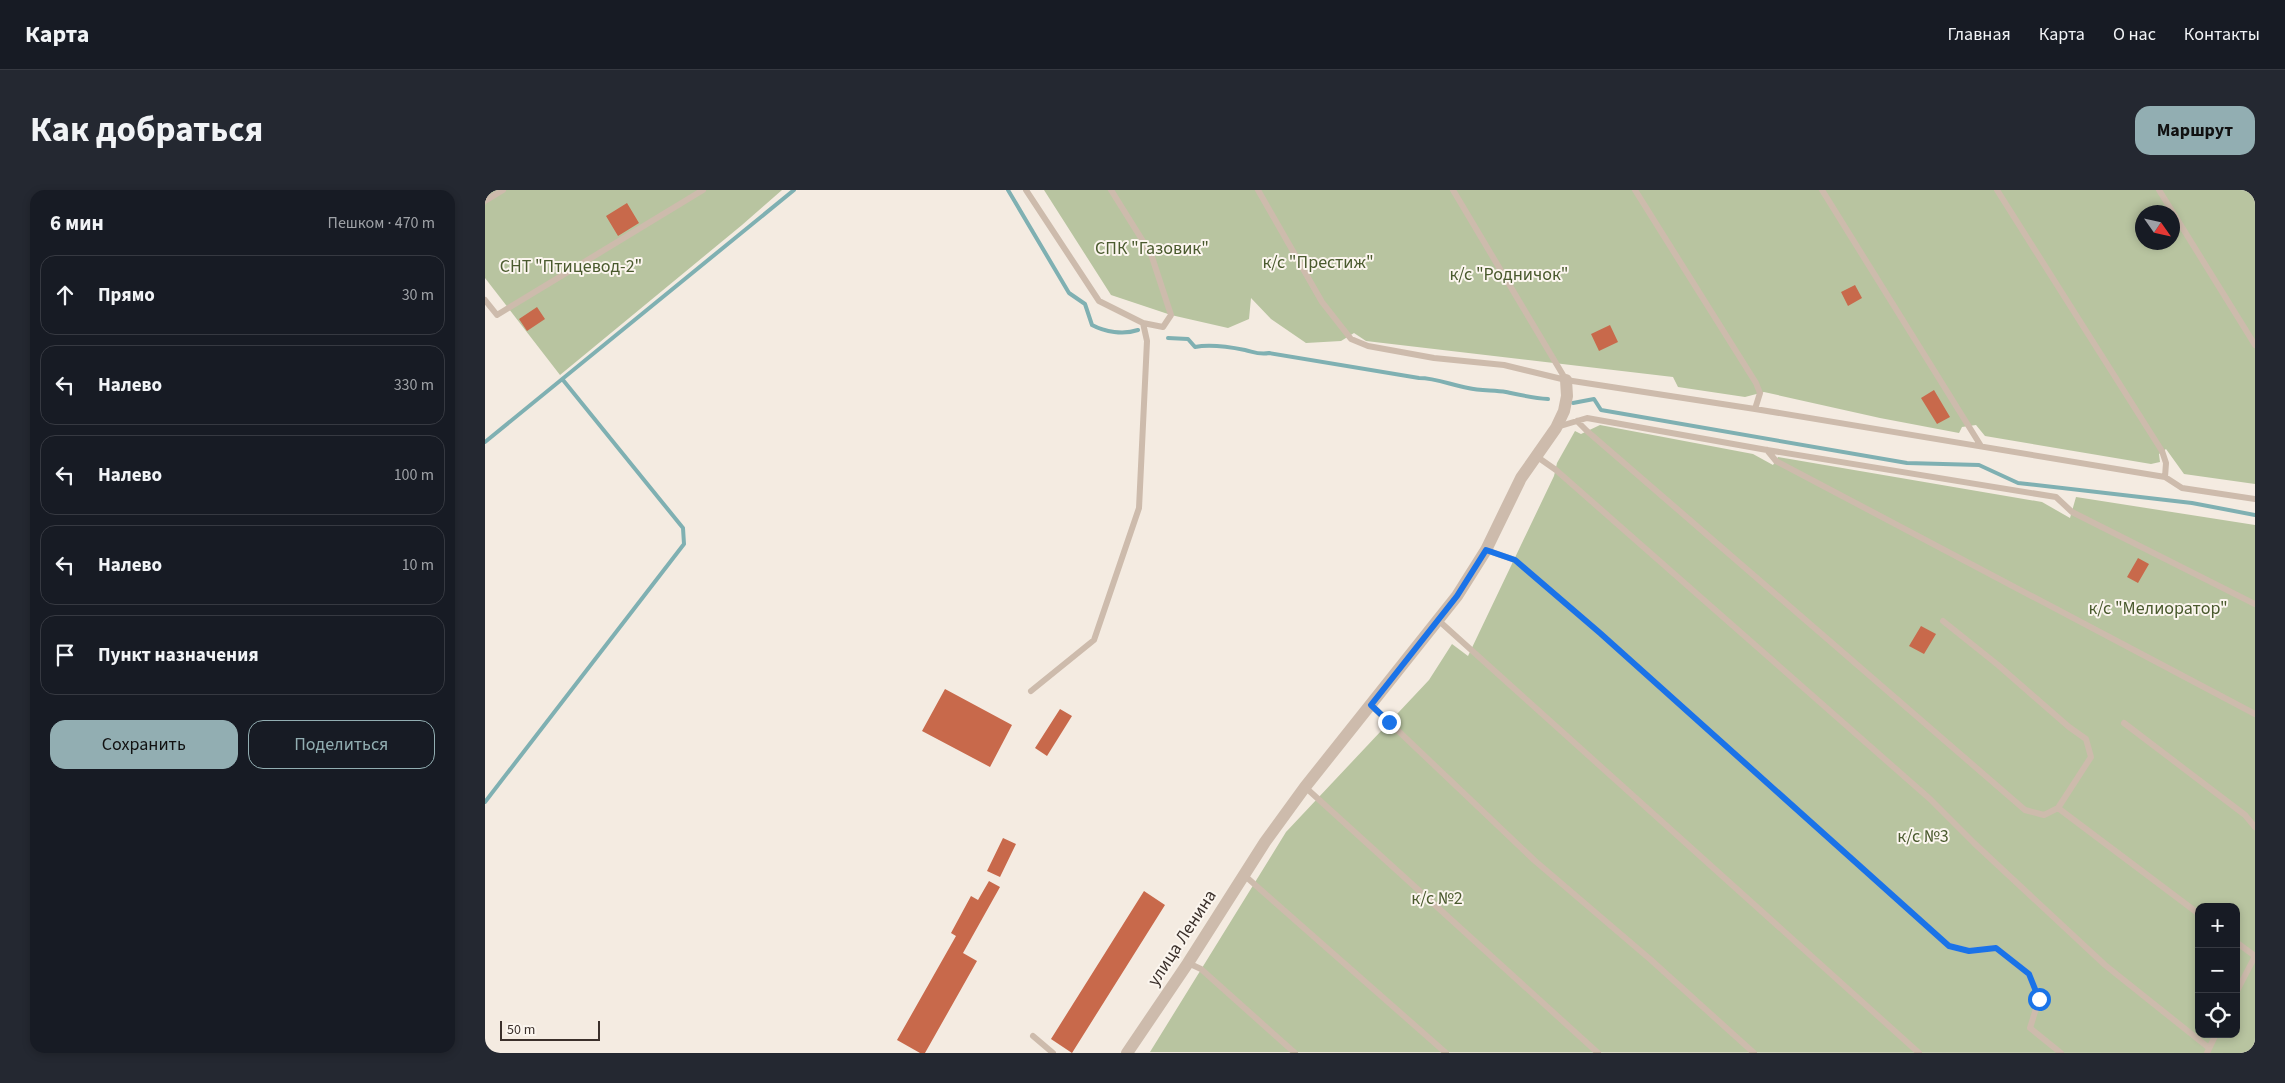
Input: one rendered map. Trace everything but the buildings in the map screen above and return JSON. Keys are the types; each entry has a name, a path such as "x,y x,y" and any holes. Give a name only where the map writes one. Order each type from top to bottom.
{"street":[{"name":"улица Ленина","path":"1127,1053 1188,963 1265,842 1305,787 1457,596 1486,550 1521,478 1556,428 1565,404 1566,380"}],"lane":[{"path":"485,201 503,190"},
{"path":"485,300 497,315 703,190"},
{"path":"1026,190 1099,300 1143,323 1163,327 1171,315 1151,254 1111,190"},
{"path":"1258,190 1322,302 1351,339 1368,346 1434,358 1503,365 1566,380 1755,409 2165,477 2181,488 2255,499"},
{"path":"1453,190 1566,380"},
{"path":"1635,190 1756,383 1760,393 1755,409"},
{"path":"1822,190 1981,446"},
{"path":"1997,190 2162,451 2167,463 2165,477"},
{"path":"2159,190 2255,345"},
{"path":"1031,691 1094,640 1139,508 1147,340 1143,323"},
{"path":"1556,428 1587,418 1767,450 2056,497 2072,512 2255,604"},
{"path":"1577,421 2025,810 2044,815 2058,808 2091,757 2086,739 2069,727 1998,665 1943,621"},
{"path":"1767,450 1776,461 2255,714"},
{"path":"1535,456 1556,470 1930,799 1974,843 2105,965 2208,1051 2214,1038"},
{"path":"1486,550 1515,560 1593,627 1949,946 1969,951 1996,948 2029,974 2039,999 2030,1028 2061,1053"},
{"path":"1438,620 1919,1053"},
{"path":"1371,705 1534,860 1651,960 1754,1053"},
{"path":"2124,723 2245,816 2255,827"},
{"path":"1305,787 1598,1053"},
{"path":"2058,808 2195,911"},
{"path":"1244,875 1446,1053"},
{"path":"2240,945 2255,956 2240,985"},
{"path":"1188,963 1201,969 1295,1053"},
{"path":"1033,1036 1053,1053"}],"green space":[{"name":"СНТ \"Птицевод-2\"","path":"485,190 782,190 560,375 485,278"},
{"path":"1044,190 2255,190 2255,484 2184,474 2166,449 2159,454 2160,462 2151,464 1985,436 1976,425 1962,427 1959,433 1880,418 1764,392 1745,397 1678,387 1673,377 1366,341 1354,333 1341,341 1306,343 1271,319 1251,298 1249,319 1228,328 1171,315 1111,295"},
{"path":"1600,425 1753,454 1773,465 1778,457 2042,502 2070,518 2076,497 2255,525 2255,1053 1150,1052 1286,832 1429,680 1452,644 1468,656 1554,476 1557,463 1575,431 1581,434"}],"waterway":[{"path":"485,442 794,190"},
{"path":"1008,190 1069,293 1085,304 1092,325 1114,332 1138,330"},
{"path":"1168,338 1188,339 1195,347 1220,346 1269,353 1431,379 1473,389 1501,391 1548,399"},
{"path":"485,802 684,544 683,528 563,380"},
{"path":"1573,403 1594,399 1601,410 1907,463 1979,465 2018,483 2192,503 2255,515"}],"route":[{"path":"1389,722 1371,705 1457,596 1486,550 1515,560 1600,633 1949,946 1969,951 1996,948 2029,974 2039,999"}],"park label":[{"name":"СПК \"Газовик\"","path":"1152,248"},
{"name":"к/с \"Престиж\"","path":"1318,262"},
{"name":"к/с \"Родничок\"","path":"1509,274"},
{"name":"к/с \"Мелиоратор\"","path":"2158,608"},
{"name":"к/с №3","path":"1923,836"},
{"name":"к/с №2","path":"1437,898"}]}
